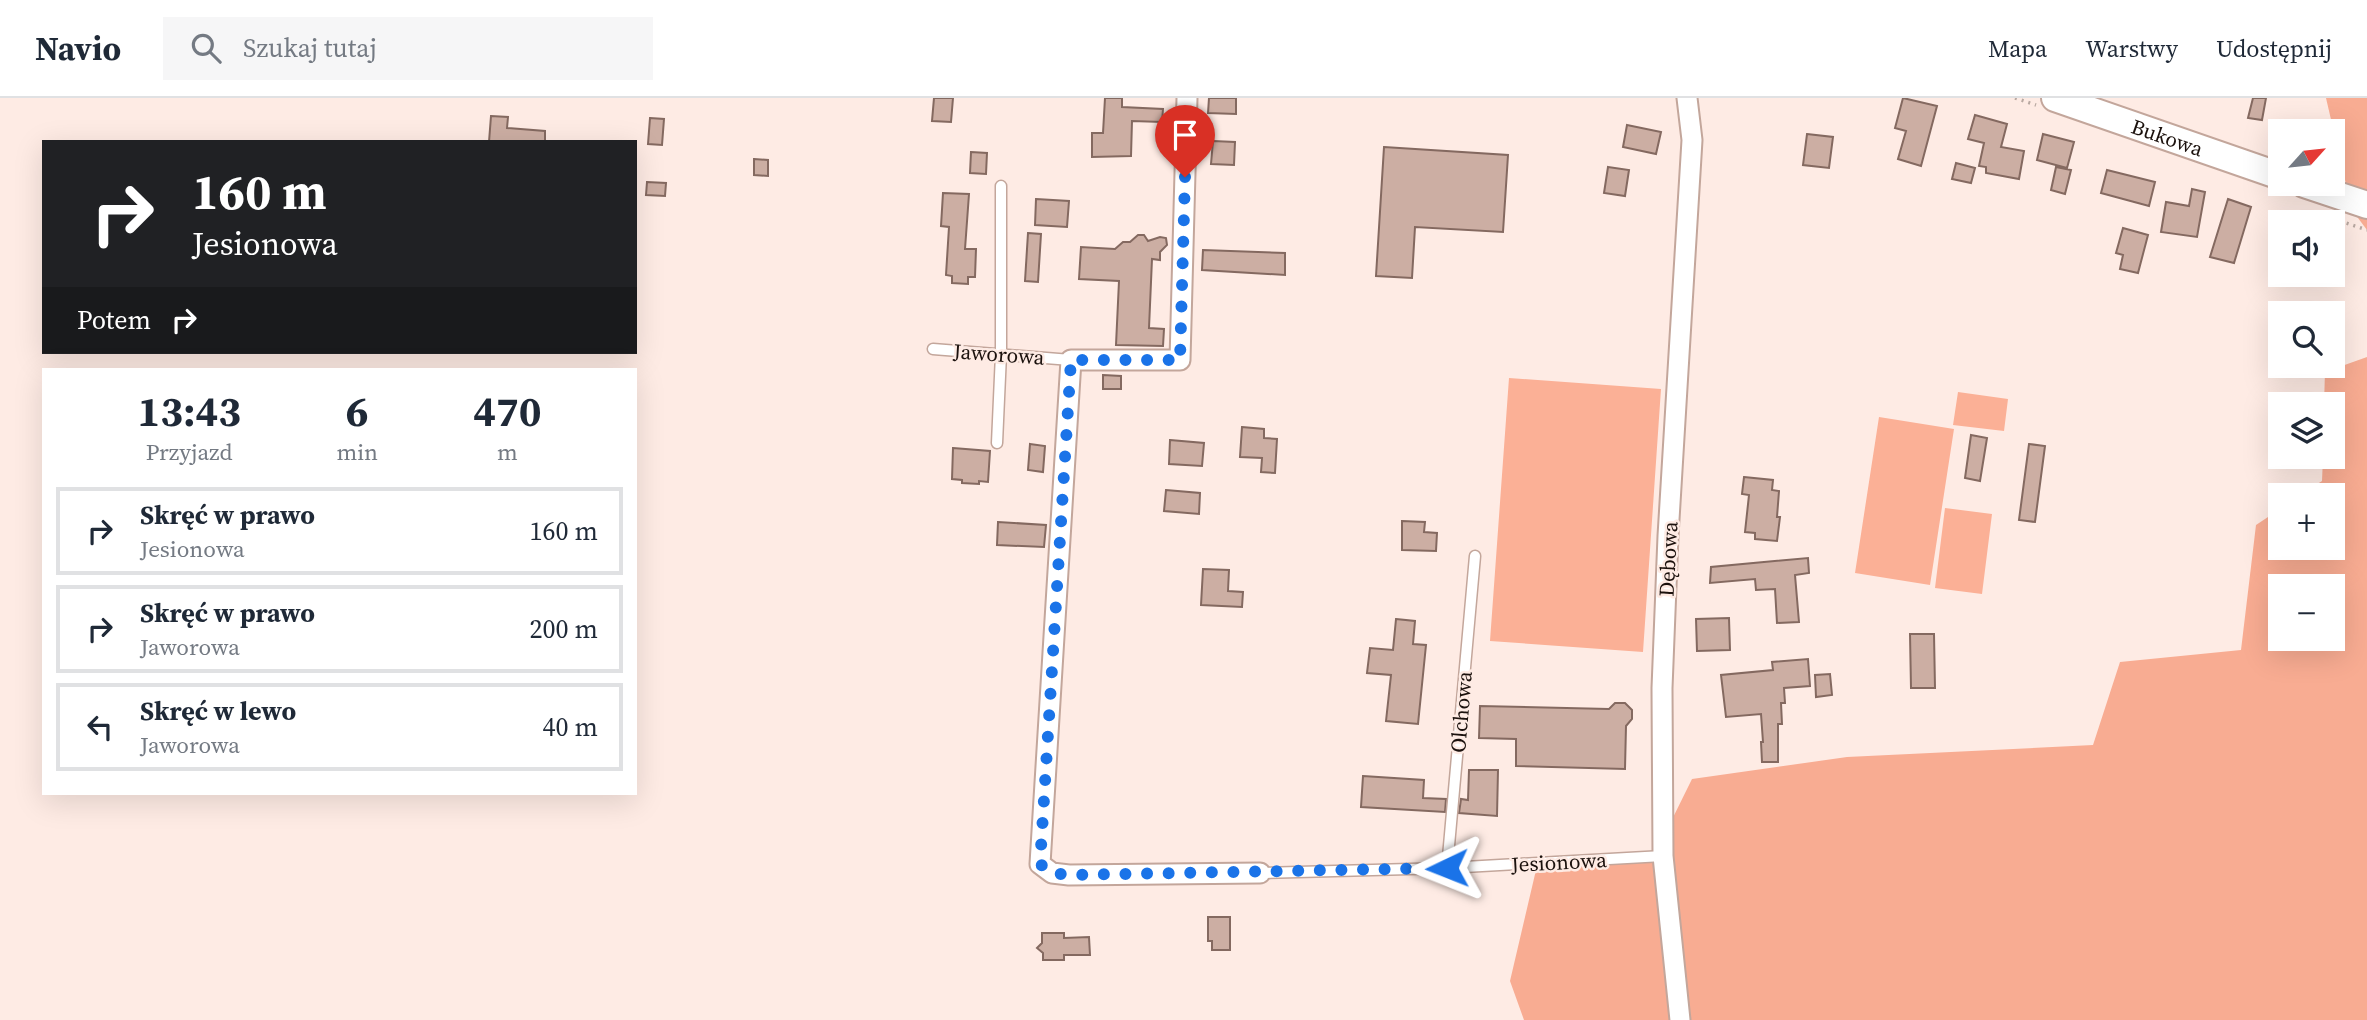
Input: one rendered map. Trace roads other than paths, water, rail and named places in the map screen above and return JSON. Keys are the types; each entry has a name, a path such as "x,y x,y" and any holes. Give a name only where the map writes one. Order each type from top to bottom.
{"street":[{"name":"Jaworowa","path":"1071,360 1180,360 1188,98"},
{"name":"Dębowa","path":"1680,1020 1663,856 1663,662 1692,140 1687,98"},
{"name":"Bukowa","path":"2055,98 2268,172"},
{"path":"2340,196 2367,205"},
{"name":"Jesionowa","path":"1071,360 1040,864 1052,873 1069,875 1260,873"}],"lane":[{"path":"997,443 1001,354 1001,186"},
{"name":"Jaworowa","path":"933,349 1071,360"},
{"name":"Olchowa","path":"1447,868 1475,556"},
{"name":"Jesionowa","path":"1260,873 1447,868 1663,856"}]}
